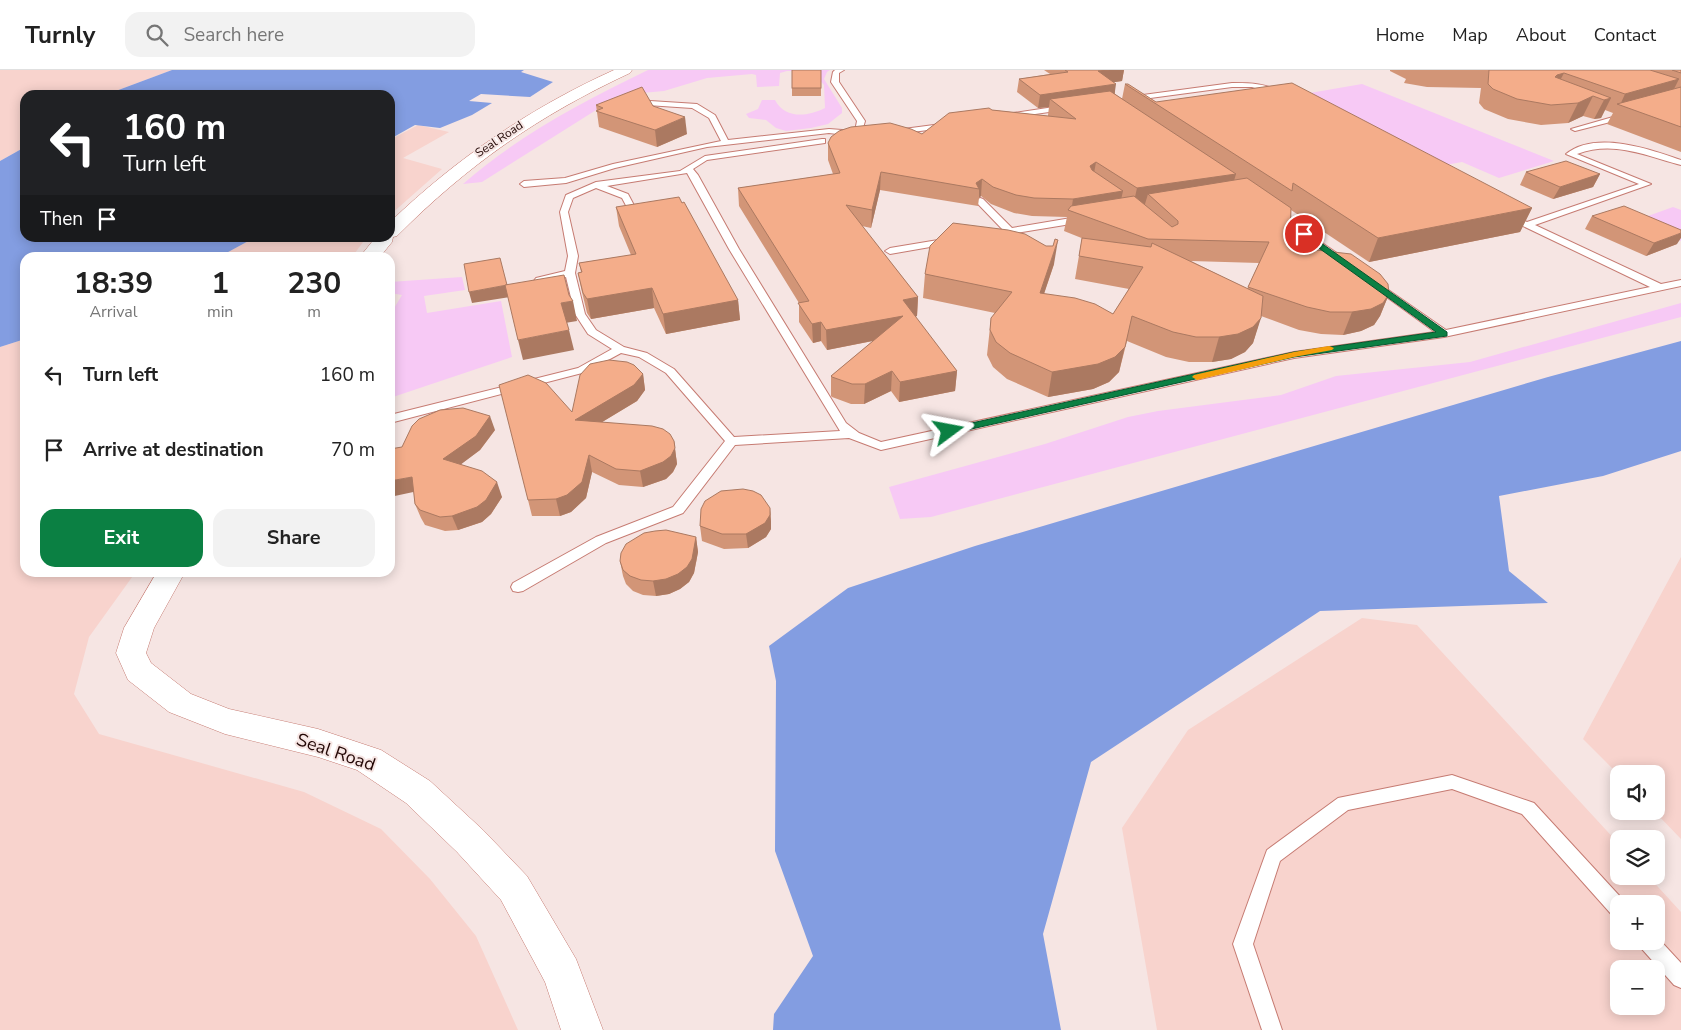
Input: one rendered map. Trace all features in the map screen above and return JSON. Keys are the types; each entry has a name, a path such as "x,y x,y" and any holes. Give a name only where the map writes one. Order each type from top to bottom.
{"street":[{"name":"Seal Road","path":"395,227 433,190 476,154 557,102 625,70"},
{"path":"373,252 382,242"},
{"name":"Seal Road","path":"168,577 139,628 131,654 140,671 180,703 225,721 318,742 369,760 418,792 470,841 514,888 562,973 582,1030"}],"lane":[{"path":"841,70 836,72 835,82 861,121 861,133"},
{"path":"1116,100 1232,85 1252,85 1270,90 1288,99"},
{"path":"650,103 694,106 712,117 726,142"},
{"path":"999,117 1077,106"},
{"path":"1597,112 1615,118"},
{"path":"1575,130 1634,113"},
{"path":"891,132 959,123"},
{"path":"524,184 566,180 630,161 726,142 829,132 861,133"},
{"path":"731,441 670,371 643,355 620,349 592,332 580,314 570,273 573,256 564,212 570,197 596,184 682,173 705,158 830,140 861,133"},
{"path":"1527,225 1647,184 1570,154 1577,150 1606,144 1622,145 1681,164"},
{"path":"689,170 694,175 734,249 841,425 850,434 870,444 881,446 1294,354 1444,334 1681,283"},
{"path":"596,184 625,196 634,211"},
{"path":"980,201 1021,243"},
{"path":"1265,207 1351,267"},
{"path":"1496,212 1661,288"},
{"path":"982,236 1092,218"},
{"path":"890,252 964,239"},
{"path":"535,292 534,286 540,280 570,273"},
{"path":"1367,278 1444,334"},
{"path":"395,418 582,370 620,349"},
{"path":"518,587 601,540 678,510 731,441 850,434"},
{"path":"1272,1030 1243,944 1272,856 1344,803 1452,782 1528,808 1610,899"},
{"path":"1656,950 1681,978"}],"shaded area":[{"path":"0,70 172,70 118,90 20,90 20,150 0,161"},
{"path":"648,70 830,70 824,79 842,108 842,113 828,124 786,131 776,128 766,120 749,118 746,114 758,109 762,100 775,100 784,111 797,114 811,113 825,108 824,85 811,71 787,71 780,73 779,86 757,87 756,75 752,74 707,78 664,91 620,95 482,182 463,184 484,166 529,135 599,94"},
{"path":"1362,84 1554,161 1499,178 1462,162 1435,167 1304,94"},
{"path":"418,125 449,132 403,158 442,169 395,211 395,137"},
{"path":"1673,207 1681,210 1681,241 1634,221"},
{"path":"247,242 363,242 356,252 228,252"},
{"path":"462,277 465,290 424,296 427,313 501,301 512,357 395,396 395,307 402,295 395,294 395,282"},
{"path":"1681,303 1681,317 931,517 900,519 889,487 1045,444 1128,417 1158,411 1281,395 1336,376 1470,362"},
{"path":"20,341 20,577 132,577 89,637 74,694 99,734 304,792 381,829 430,879 476,936 518,1030 0,1030 0,347"},
{"path":"1681,557 1681,839 1663,820 1665,820 1665,765 1610,766 1583,739"},
{"path":"1362,618 1417,625 1610,834 1610,885 1656,885 1681,912 1681,1030 1157,1030 1122,828 1188,730"}],"water":[{"path":"172,70 524,70 521,72 553,82 530,97 481,94 469,101 492,103 472,115 440,128 415,125 395,136 395,90 118,90"},
{"path":"20,150 20,242 247,242 228,252 20,252 20,341 0,347 0,161"},
{"path":"1681,341 1681,451 1603,476 1499,496 1509,571 1548,603 1320,611 1091,762 1043,934 1061,1030 773,1030 774,1014 813,956 775,851 776,681 769,646 848,588 975,546 1548,377"}],"building":[{"path":"792,70 821,70 821,88 792,88"},
{"path":"1065,70 1110,70 1098,71 1116,84 1040,95 1019,79 1068,72"},
{"path":"1489,70 1650,70 1679,79 1625,94 1564,73 1555,77 1611,98 1604,100 1593,96 1578,103 1551,105 1517,99 1493,89 1488,84"},
{"path":"1292,83 1532,208 1378,238 1293,183 1292,191 1125,84 1128,84 1156,102"},
{"path":"642,87 653,106 685,117 655,130 596,111 603,108 596,105"},
{"path":"1681,87 1681,127 1617,104"},
{"path":"1110,91 1236,174 1137,188 1096,162 1090,166 1092,170 1123,191 1073,199 1034,198 1016,195 993,187 982,179 976,183 979,189 881,172 872,210 846,205 918,297 903,300 957,371 900,382 892,371 865,384 852,384 832,377 903,316 826,330 821,322 812,324 798,303 809,301 738,188 840,173 828,143 831,137 839,131 851,127 890,123 922,134 949,113 989,108 992,110 1076,119 1050,99"},
{"path":"1566,161 1600,174 1560,187 1526,172"},
{"path":"1247,178 1291,208 1290,247 1351,254 1380,274 1388,284 1389,294 1383,303 1371,309 1352,312 1330,312 1307,307 1248,287 1269,242 1148,239 1068,210 1071,206 1134,196 1172,227 1178,224 1178,221 1148,194"},
{"path":"679,197 682,203 684,202 738,300 663,314 652,288 587,299 583,293 578,273 582,272 579,263 636,254 616,207"},
{"path":"1624,206 1681,230 1681,233 1654,243 1592,216"},
{"path":"953,223 1025,234 1046,246 1053,246 1055,239 1058,240 1040,293 1075,298 1095,304 1113,314 1143,267 1079,256 1082,238 1151,247 1152,243 1263,296 1261,318 1253,327 1238,334 1219,337 1196,337 1173,332 1132,316 1125,347 1115,357 1098,364 1052,372 1010,353 996,342 990,330 991,318 1012,292 925,274 930,246"},
{"path":"500,258 507,285 469,292 464,264"},
{"path":"564,275 569,295 573,301 561,303 569,330 518,340 505,285"},
{"path":"609,360 627,362 634,365 643,374 634,385 575,420 652,426 663,429 670,434 674,441 675,448 671,456 663,462 640,471 616,469 589,455 582,482 567,495 556,499 528,500 499,385 528,375 546,383 572,412 580,375 590,364"},
{"path":"463,408 490,416 476,436 443,459 482,471 497,482 486,500 477,507 452,516 440,517 420,510 415,504 412,477 395,480 395,448 402,447 412,426 419,419 440,410"},
{"path":"743,489 761,495 770,508 770,515 765,523 746,534 722,534 700,526 701,509 705,501 721,491"},
{"path":"666,530 696,537 692,559 687,567 678,574 666,579 653,581 641,580 630,576 623,570 620,561 621,553 626,544 644,533"}],"slow traffic":[{"path":"1197,377 1294,354 1329,348"}],"route":[{"path":"949,431 1294,354 1444,334 1304,234"}]}
